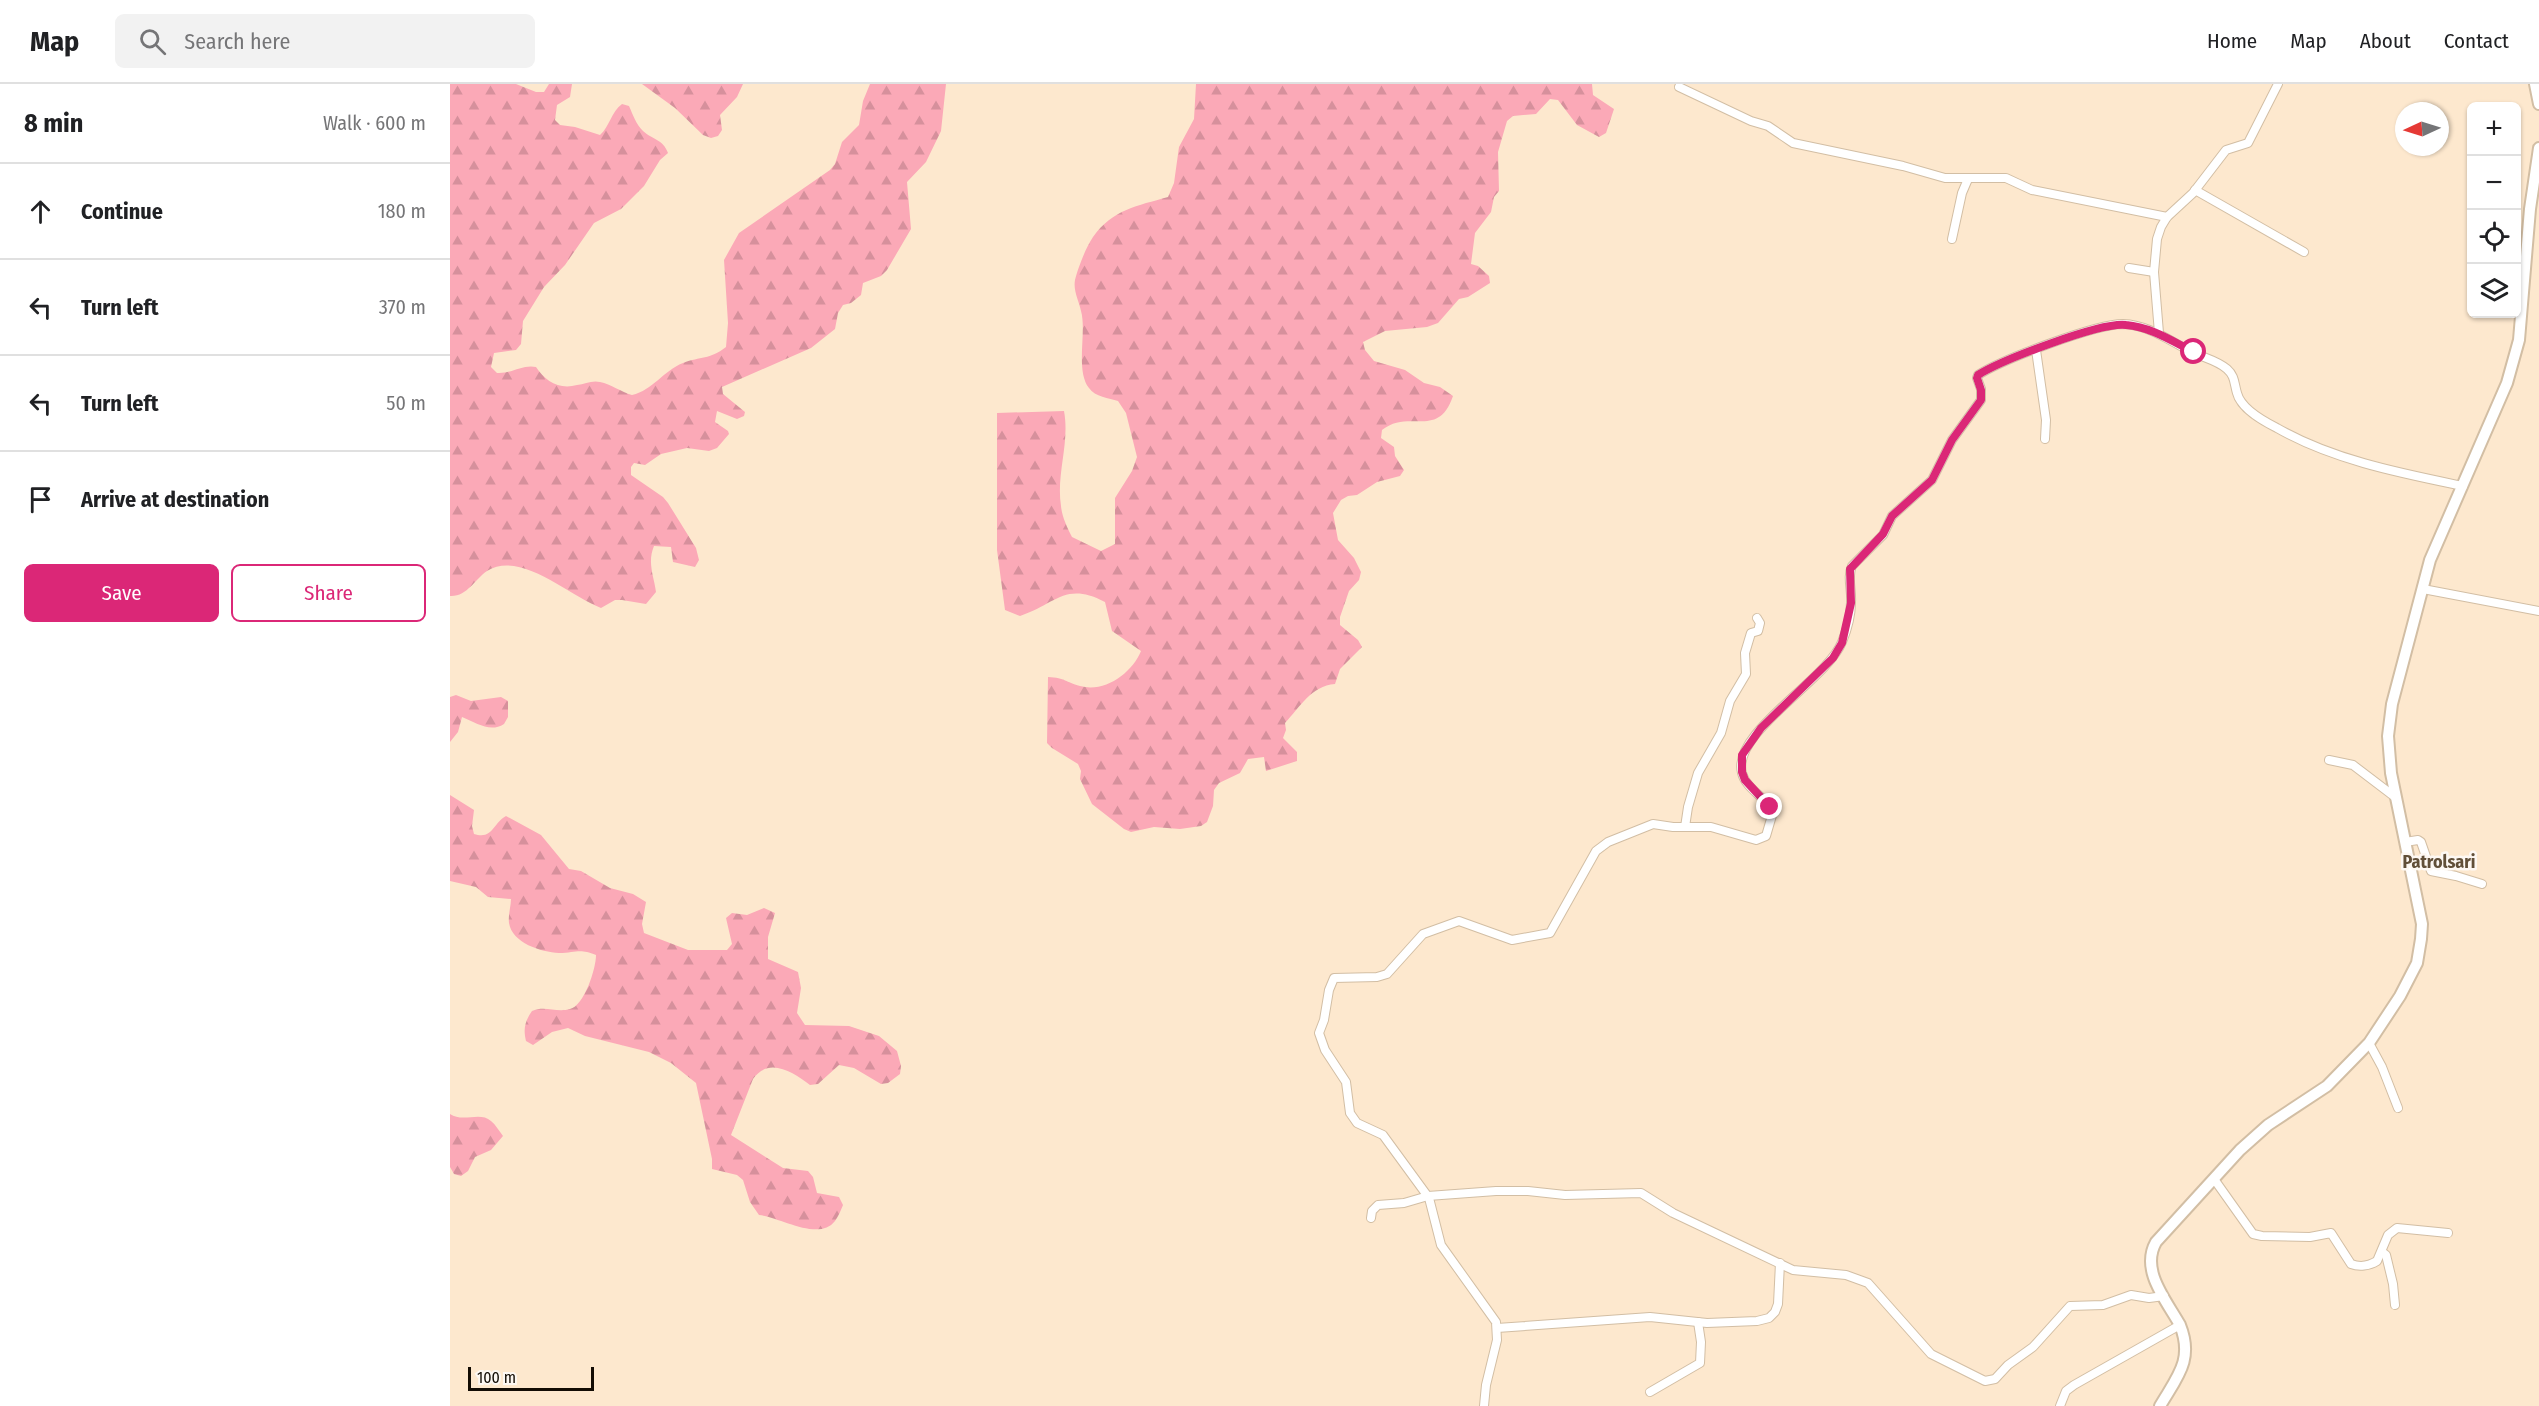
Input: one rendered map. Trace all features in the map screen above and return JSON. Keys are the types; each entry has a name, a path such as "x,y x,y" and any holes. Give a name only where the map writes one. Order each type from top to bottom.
{"street":[{"path":"2159,333 2154,272 2157,239 2167,218 2195,190 2226,150 2248,143 2277,84"},
{"path":"2535,84 2539,104"},
{"path":"1679,87 1751,121 1768,126 1793,143 1903,166 1945,178 2006,178 2032,190 2167,218"},
{"path":"2160,1406 2186,1360 2185,1343 2180,1325 2150,1267 2151,1250 2240,1150 2268,1125 2340,1075 2369,1043 2400,996 2417,963 2422,924 2388,755 2392,704 2430,560 2507,383 2519,340 2530,209 2539,148"},
{"path":"1952,239 1962,193 1968,179"},
{"path":"2195,190 2304,252"},
{"path":"2129,268 2154,272"},
{"path":"1484,1406 1486,1385 1497,1340 1494,1316 1460,1274 1442,1245 1428,1196 1383,1134 1357,1123 1350,1113 1346,1082 1325,1050 1319,1033 1334,980 1337,977 1377,977 1388,974 1423,934 1459,921 1512,940 1547,935 1554,929 1590,858 1601,846 1653,824 1711,827 1756,840 1766,836 1773,812 1767,802 1745,780 1742,772 1742,755 1761,728 1833,658 1842,643 1849,618 1850,569 1883,534 1892,516 1932,480 1952,440 1981,400 1978,375 1997,364 2115,325 2125,324 2159,333 2224,366 2234,378 2237,393 2247,408 2275,428 2302,441 2390,470 2463,486"},
{"path":"2036,350 2046,420 2045,440"},
{"path":"2422,589 2539,611"},
{"path":"1685,827 1698,773 1721,733 1730,701 1746,674 1745,653 1751,633 1758,631 1760,623 1757,618"},
{"path":"2329,760 2353,765 2395,796"},
{"path":"2405,842 2418,840 2421,842 2428,867 2436,874 2456,876 2482,884"},
{"path":"2369,1043 2382,1067 2397,1108"},
{"path":"2214,1179 2256,1236 2310,1237 2331,1233 2351,1263 2358,1266 2377,1261 2388,1235 2397,1228 2448,1233"},
{"path":"1371,1218 1372,1211 1378,1205 1404,1203 1428,1196 1521,1190 1565,1195 1641,1193 1672,1213 1793,1270 1846,1275 1868,1283 1931,1353 1982,1381 1989,1381 2033,1347 2070,1306 2103,1305 2131,1294 2149,1298 2164,1296"},
{"path":"2382,1252 2387,1258 2395,1305"},
{"path":"1497,1328 1650,1317 1698,1322 1757,1321 1768,1318 1775,1312 1778,1304 1780,1263"},
{"path":"1650,1392 1700,1363 1701,1342 1698,1322"},
{"path":"2060,1406 2066,1391 2074,1385 2180,1325"}],"green space":[{"path":"450,84 516,84 536,92 544,92 549,84 572,84 570,97 557,105 555,120 560,125 600,135 622,104 629,106 643,131 661,142 666,148 668,153 660,160 644,186 621,209 594,223 565,265 544,287 523,321 521,344 516,350 494,353 491,367 497,373 531,366 536,367 548,380 558,385 570,386 597,382 608,384 632,395 646,389 676,366 715,354 726,347 728,323 724,260 739,233 830,170 835,164 842,142 859,125 863,101 870,84 946,84 941,131 926,162 907,182 911,229 887,270 881,276 863,283 861,295 851,303 843,305 838,313 835,329 811,348 722,387 723,394 745,412 744,416 737,419 717,411 715,422 729,434 717,448 709,451 687,448 661,454 645,465 634,463 631,467 631,475 668,503 696,548 699,560 695,567 673,562 671,547 654,546 651,564 656,592 646,604 615,600 601,608 545,577 515,566 500,566 487,571 466,591 450,596"},
{"path":"642,84 743,84 737,97 720,115 722,130 718,136 711,138 703,135 675,108"},
{"path":"1196,84 1592,84 1593,95 1614,109 1606,133 1599,137 1577,125 1558,100 1550,99 1536,114 1513,116 1507,121 1498,152 1499,191 1494,197 1491,212 1475,233 1471,264 1478,266 1489,276 1490,283 1468,297 1459,299 1438,323 1427,327 1385,331 1363,342 1365,350 1374,361 1405,370 1424,383 1440,387 1453,396 1447,409 1439,417 1392,424 1382,430 1381,438 1394,447 1395,456 1404,470 1400,476 1377,482 1357,495 1341,500 1333,513 1338,540 1354,558 1361,572 1359,580 1349,591 1340,617 1340,625 1358,640 1362,647 1340,669 1335,684 1313,693 1285,723 1286,730 1283,738 1297,752 1297,761 1266,771 1264,757 1248,759 1240,773 1219,783 1214,790 1213,806 1207,822 1201,826 1180,829 1154,827 1131,832 1092,804 1080,779 1081,771 1078,764 1047,743 1048,677 1062,679 1080,686 1099,687 1124,674 1141,651 1112,631 1105,602 1091,596 1070,594 1020,616 1005,610 997,550 997,413 1064,411 1065,435 1060,494 1065,522 1072,537 1101,551 1115,544 1115,498 1132,471 1137,457 1126,413 1118,401 1095,393 1085,380 1082,361 1083,329 1075,292 1075,280 1090,241 1109,220 1136,206 1168,197 1174,183 1179,147 1194,119"},
{"path":"456,695 471,701 501,697 508,701 508,717 504,724 494,728 462,717 458,732 450,742 450,697"},
{"path":"450,795 474,810 472,826 474,834 489,833 506,816 541,835 569,869 581,871 610,888 633,894 646,902 642,924 644,933 688,950 727,950 732,944 726,918 732,913 747,915 764,908 775,913 768,937 768,959 798,972 801,988 797,1013 805,1025 849,1026 879,1036 897,1051 901,1066 900,1074 888,1083 881,1084 854,1068 839,1065 818,1084 810,1085 789,1072 774,1068 759,1072 753,1079 731,1135 783,1168 808,1171 813,1177 817,1193 839,1197 843,1205 835,1221 828,1227 809,1229 759,1215 750,1202 743,1180 737,1175 712,1169 712,1159 696,1083 671,1063 649,1052 585,1036 568,1028 552,1032 533,1045 526,1041 525,1025 532,1011 570,1009 580,1001 594,969 596,955 581,951 552,952 528,945 511,930 509,920 511,899 488,897 476,887 450,881"},
{"path":"450,1114 460,1117 487,1118 503,1136 491,1150 475,1157 468,1171 461,1176 454,1174 450,1167"}],"district":[{"name":"Patrolsari","path":"2439,862"}],"route":[{"path":"1770,807 1745,780 1740,762 1742,755 1761,728 1833,658 1842,643 1849,618 1850,569 1883,534 1892,516 1932,480 1952,440 1981,400 1982,394 1977,382 1978,375 1997,364 2064,339 2115,325 2125,324 2159,333 2194,352"}]}
